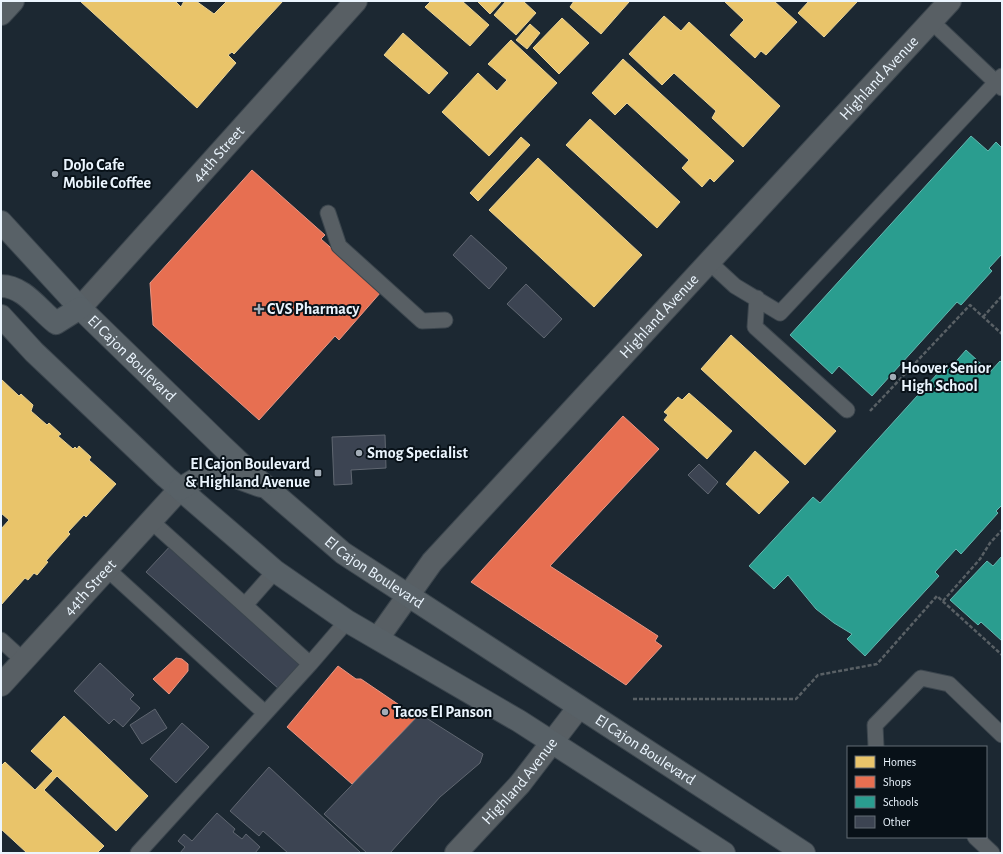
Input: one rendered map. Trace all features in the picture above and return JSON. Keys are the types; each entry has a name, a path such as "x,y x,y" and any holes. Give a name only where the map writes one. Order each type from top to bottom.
{"main road":[{"path":"1,14 13,1"},
{"name":"El Cajon Boulevard","path":"1,222 80,308 221,445 344,553 804,853"},
{"path":"1,286 7,286 24,294 47,317 56,323 80,308"},
{"path":"1,316 34,352 180,489 275,571 347,621 552,742 724,853"},
{"path":"180,489 203,475 236,477 271,490"}],"street":[{"name":"44th Street","path":"80,308 356,1"},
{"name":"Highland Avenue","path":"378,638 432,562 950,1"},
{"name":"44th Street","path":"1,685 180,489"},
{"name":"Highland Avenue","path":"456,853 520,784 579,707"}],"lane":[{"path":"709,262 735,286 780,313 1000,82 931,21"},
{"path":"328,213 339,246 422,321 445,320"},
{"path":"757,298 755,327 847,410"},
{"path":"151,521 310,664"},
{"path":"107,570 265,713"},
{"path":"245,605 275,571"},
{"path":"138,853 310,664 347,621"},
{"path":"1,640 24,660"},
{"path":"876,746 875,725 921,678 949,684 1002,735"},
{"path":"976,838 992,853"}],"path":[{"path":"983,317 1002,296"},
{"path":"847,410 859,422 970,305 1002,334"},
{"path":"943,601 980,559 990,543 1002,530"},
{"path":"633,699 796,699 818,675 877,664 937,596 1002,655"}],"building: Homes":[{"path":"80,1 175,1 181,7 184,1 196,1 214,14 227,1 283,1 234,54 232,52 228,55 236,63 197,108"},
{"path":"431,1 462,1 489,25 470,46 425,7"},
{"path":"477,1 502,1 490,14"},
{"path":"506,1 523,1 536,13 516,35 494,15"},
{"path":"574,1 629,2 601,34 570,7"},
{"path":"724,1 774,1 797,22 766,55 761,51 755,58 730,35 744,20"},
{"path":"809,1 857,2 824,37 798,13"},
{"path":"664,16 681,31 689,22 780,106 743,147 712,118 716,111 674,73 662,85 629,54"},
{"path":"562,18 589,43 559,74 533,48"},
{"path":"530,24 540,33 527,49 516,40"},
{"path":"403,33 448,73 429,94 384,55"},
{"path":"511,40 557,83 489,156 442,112 478,73 497,91 507,80 488,64"},
{"path":"623,59 734,161 714,182 710,178 702,187 682,168 689,160 627,103 615,115 592,93"},
{"path":"590,119 680,202 657,228 566,145"},
{"path":"521,137 530,145 478,201 470,193"},
{"path":"538,158 642,255 594,307 489,210"},
{"path":"731,335 836,431 805,465 701,369"},
{"path":"1,379 19,396 21,394 33,405 31,411 47,425 49,423 61,434 58,436 73,449 75,447 77,449 79,446 91,457 89,460 116,484 86,517 84,515 68,532 70,534 46,561 48,562 37,575 34,573 28,580 25,578 1,605 1,529 9,520 1,513"},
{"path":"689,393 732,431 707,459 664,420 668,415 664,412 678,397 682,400"},
{"path":"755,451 789,482 759,514 726,484"},
{"path":"64,716 148,796 116,831 57,776 44,790 104,846 97,853 27,853 1,829 1,766 5,762 35,790 53,771 31,751"}],"building: Shops":[{"name":"CVS Pharmacy","path":"252,170 325,235 321,239 381,292 339,340 335,336 259,420 153,325 150,283"},
{"path":"623,416 659,449 550,566 658,636 655,641 662,646 626,685 471,582"},
{"path":"176,658 182,659 188,664 188,671 169,694 153,679"},
{"path":"338,666 356,679 361,679 417,717 352,784 287,727"}],"building: Schools":[{"path":"971,136 988,151 996,142 1002,148 1002,254 989,268 992,271 961,305 957,302 872,396 839,366 832,374 790,335"},
{"path":"966,350 990,372 1000,361 1002,363 1002,505 996,511 998,513 961,554 956,549 935,572 939,576 865,656 847,639 852,634 834,623 816,609 788,575 774,589 749,566 813,497 820,503 947,363 951,367"},
{"path":"1002,556 1002,641 981,622 978,625 950,600 987,561 993,566"}],"building: Other":[{"path":"471,235 507,268 489,289 453,255"},
{"path":"526,284 562,319 544,338 507,304"},
{"name":"Smog Specialist","path":"385,435 386,468 351,470 352,484 334,485 332,437"},
{"path":"699,464 718,482 708,494 688,475"},
{"path":"174,542 306,658 279,689 146,572"},
{"path":"100,663 134,695 130,699 140,708 123,727 114,719 109,724 74,691"},
{"path":"155,709 167,728 142,744 130,725"},
{"path":"420,714 483,754 480,763 440,797 390,853 367,853 324,814"},
{"path":"182,723 209,747 176,783 150,759"},
{"path":"269,767 361,853 288,853 263,831 259,836 230,811"},
{"path":"217,813 235,829 233,832 242,839 246,834 260,847 255,853 180,853 185,847 178,841 184,834 192,841"}],"place":[{"name":"DoJo Cafe Mobile Coffee","path":"55,174"},
{"name":"CVS Pharmacy","path":"259,309"},
{"name":"Hoover Senior High School","path":"893,377"},
{"name":"Smog Specialist","path":"359,453"},
{"name":"El Cajon Boulevard & Highland Avenue","path":"318,473"},
{"name":"Tacos El Panson","path":"385,712"}]}
